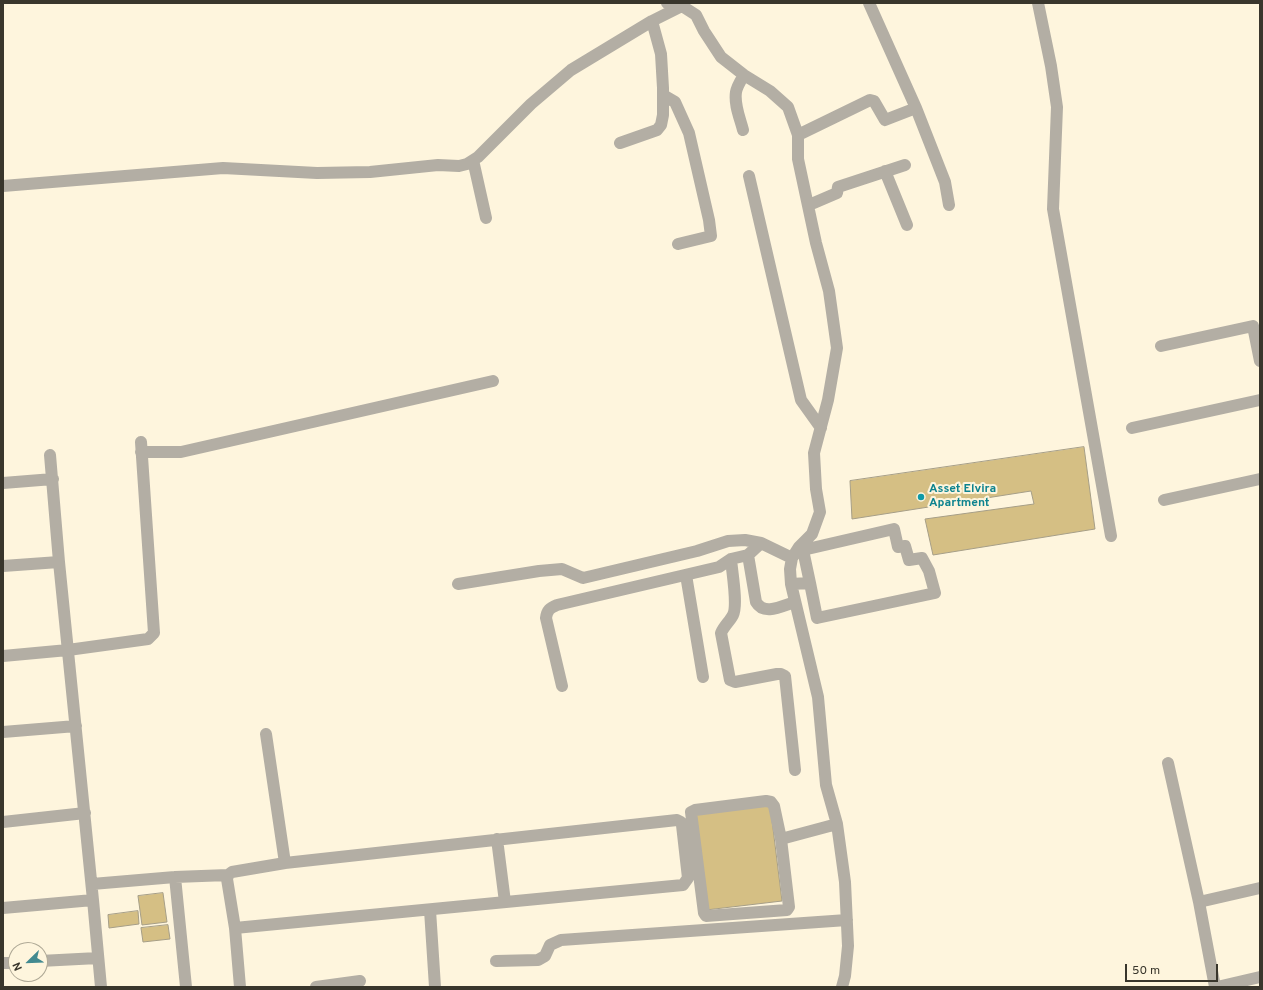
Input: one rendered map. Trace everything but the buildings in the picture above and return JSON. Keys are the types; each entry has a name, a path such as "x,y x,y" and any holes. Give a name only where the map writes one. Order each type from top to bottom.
{"street":[{"path":"668,3 684,4 696,15 704,32 721,57 744,75 770,91 788,107 798,135 798,159 816,243 829,291 837,348 828,400 814,454 816,489 820,512 812,534 799,547 792,558 790,570 791,584 818,697 826,785 837,824 845,882 848,946 845,976 842,987"},
{"path":"869,3 916,108 945,182 949,205"},
{"path":"1038,3 1051,66 1057,108 1053,210 1111,536"},
{"path":"3,186 223,168 317,173 370,172 438,165 459,166 467,164 478,157 531,104 571,70 652,21 684,4"},
{"path":"620,143 657,130 661,125 663,115 663,95 661,54 652,21"},
{"path":"743,130 737,111 736,91 744,75"},
{"path":"663,95 675,102 689,133 709,220 711,236 678,244"},
{"path":"798,135 870,100 874,101 886,120 916,108"},
{"path":"473,160 486,218"},
{"path":"808,205 838,193 838,188 905,165"},
{"path":"885,171 907,225"},
{"path":"749,176 801,400 821,428"},
{"path":"1161,346 1253,326 1260,361"},
{"path":"3,656 68,650 148,639 154,633 141,447 180,452 493,382"},
{"path":"1132,428 1260,400"},
{"path":"50,455 59,562 101,987"},
{"path":"3,482 53,479"},
{"path":"1164,500 1260,479"},
{"path":"894,529 898,547 906,546 909,560 922,558 929,571 934,593 817,618 810,583 803,550 894,529"},
{"path":"458,584 539,571 562,569 583,578 698,551 728,541 745,540 761,543 792,558"},
{"path":"562,686 546,618 550,608 557,605 719,567 731,559 748,555 761,543"},
{"path":"748,555 756,602 759,607 769,610 795,602"},
{"path":"731,559 736,608 733,616 724,626 721,633 730,680 735,682 777,674 785,676 795,770"},
{"path":"3,566 59,562"},
{"path":"686,575 703,677"},
{"path":"791,584 810,583"},
{"path":"3,732 76,726"},
{"path":"266,734 285,863"},
{"path":"1168,763 1216,987 1260,977"},
{"path":"766,801 771,802 774,806 781,839 789,908 787,910 706,916 704,913 691,812 694,810 766,801"},
{"path":"3,822 85,813"},
{"path":"92,884 175,877 228,875 232,872 247,868 285,863 677,820 681,822 682,825 688,878 683,885 675,887 235,928"},
{"path":"781,839 837,824"},
{"path":"497,839 505,902"},
{"path":"228,875 227,879 235,928 240,987"},
{"path":"175,877 186,987"},
{"path":"1198,902 1260,888"},
{"path":"3,908 93,900"},
{"path":"430,910 435,987"},
{"path":"496,961 538,960 545,956 550,945 561,940 847,920"},
{"path":"48,961 98,958"},
{"path":"316,987 360,981"}],"place":[{"name":"Asset Elvira Apartment","path":"921,497"}]}
